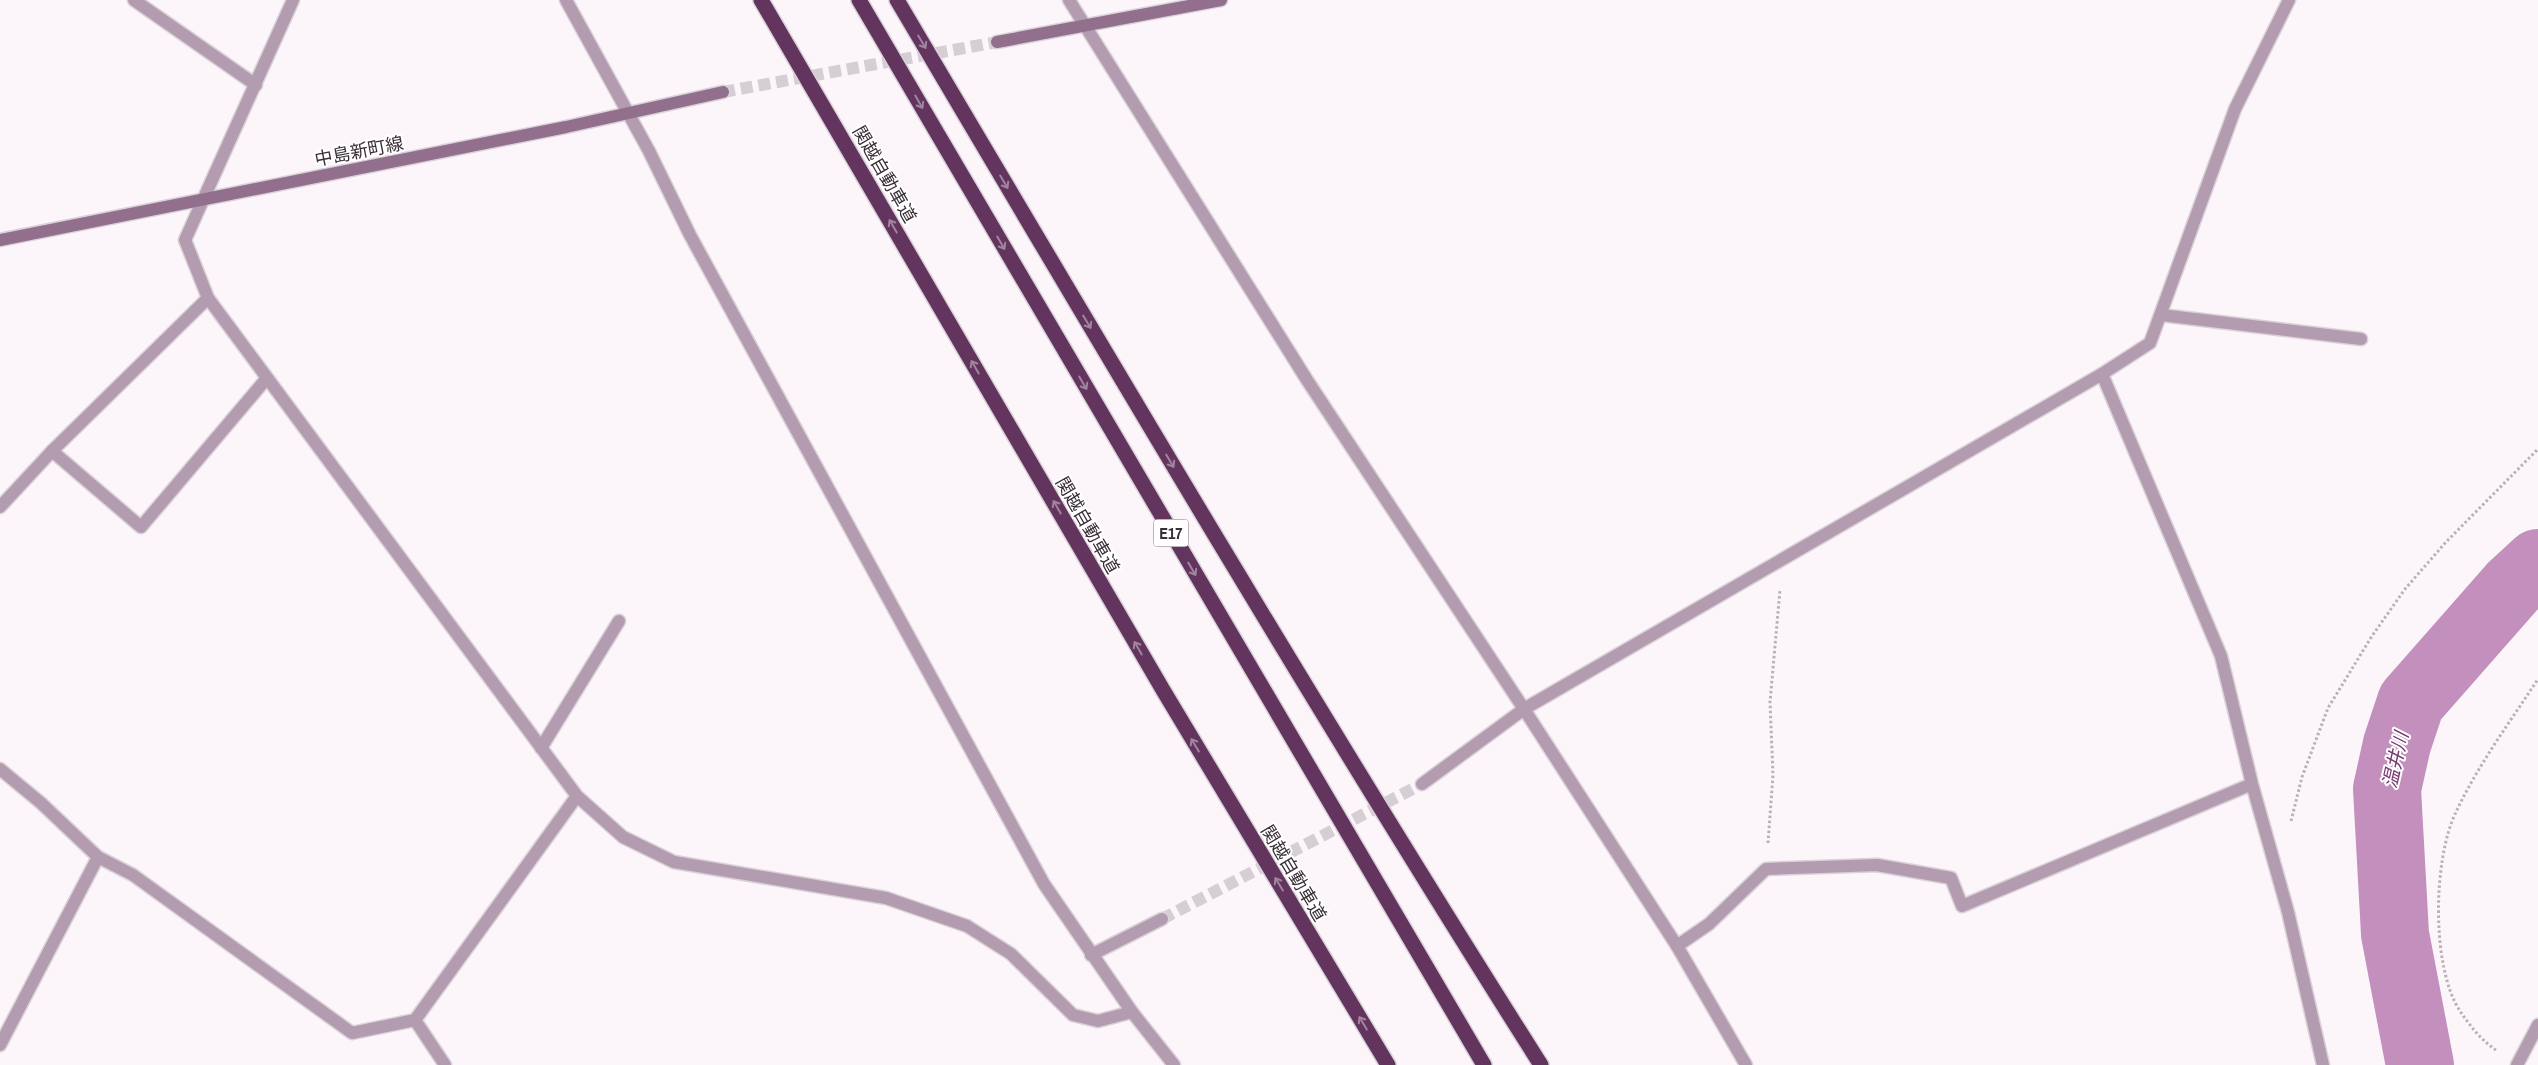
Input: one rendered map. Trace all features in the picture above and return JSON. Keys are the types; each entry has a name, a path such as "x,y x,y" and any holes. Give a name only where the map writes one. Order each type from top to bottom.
{"highway":[{"name":"関越自動車道","path":"761,0 1163,690 1388,1065"},
{"name":"E17","path":"859,0 1484,1065"},
{"path":"897,0 1184,484 1432,893 1541,1065"}],"main road":[{"path":"997,42 1221,0"},
{"name":"中島新町線","path":"0,240 566,127 723,92"}],"street":[{"path":"134,0 256,85"},
{"path":"293,0 256,85 202,200 186,240 208,298 577,796 623,837 674,862 886,898 967,926 1011,954 1073,1015 1098,1021 1132,1012"},
{"path":"566,0 628,112 690,235 1044,884 1091,955 1132,1012 1174,1065"},
{"path":"1070,0 1307,380 1678,946 1746,1065"},
{"path":"1422,784 1524,709 2102,374 2150,343 2235,109 2289,0"},
{"path":"0,507 52,451 208,298"},
{"path":"2161,315 2361,340"},
{"path":"2102,374 2221,656 2252,784 2288,912 2323,1065"},
{"path":"52,451 142,527 267,378"},
{"path":"542,748 619,621"},
{"path":"0,769 41,803 98,857 133,875 352,1033 415,1020 577,796"},
{"path":"1678,946 1709,924 1766,869 1877,865 1951,878 1962,906 2252,784"},
{"path":"0,1045 98,857"},
{"path":"1091,955 1162,919"},
{"path":"415,1020 445,1065"},
{"path":"2517,1065 2538,1025"}],"path":[{"path":"2289,829 2302,777 2328,708 2372,636 2405,589 2446,542 2538,449"},
{"path":"1766,869 1773,775 1770,702 1783,558"},
{"path":"2517,1065 2486,1043 2460,1010 2446,975 2438,896 2444,847 2455,812 2491,750 2538,679"}],"waterway":[{"name":"温井川","path":"2420,1065 2395,934 2387,789 2397,744 2411,702 2513,586 2538,563"}],"tunnel":[{"path":"723,92 997,42"},
{"path":"1162,919 1422,784"}]}
